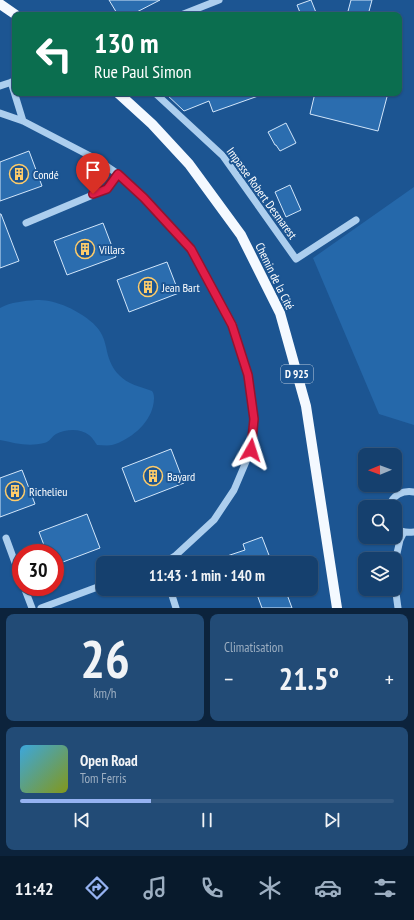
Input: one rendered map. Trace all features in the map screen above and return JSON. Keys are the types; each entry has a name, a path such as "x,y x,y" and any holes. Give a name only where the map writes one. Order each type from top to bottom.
{"main road":[{"path":"0,4 12,12"},
{"name":"Chemin de la Cité","path":"121,96 152,124 189,164 241,235 280,313 306,406 337,608"}],"street":[{"path":"189,12 219,0"},
{"path":"0,86 12,82"},
{"path":"17,96 23,121"},
{"name":"Impasse Robert Desmarest","path":"158,96 223,156 296,259 356,220"},
{"path":"0,113 23,121 96,158 118,174 144,198 191,249 232,325 248,375 254,419 251,450 234,490 214,520 175,556"},
{"path":"26,223 107,189 118,174"},
{"path":"393,500 399,494 414,492"},
{"path":"397,552 400,540 404,532 414,532"},
{"path":"6,538 12,554"},
{"path":"41,608 96,588"},
{"path":"27,596 32,608"},
{"path":"172,596 176,608"},
{"path":"396,596 398,608"}],"shaded area":[{"path":"414,187 414,425 379,414 313,258"},
{"path":"36,300 63,305 87,318 102,335 110,362 116,372 130,383 152,391 154,394 154,400 151,413 143,425 132,435 119,443 112,445 97,445 91,437 77,430 60,432 54,435 48,442 32,445 0,440 0,308 22,301"}],"building":[{"path":"109,0 160,0 137,12 116,12"},
{"path":"311,0 316,12 300,12 297,5"},
{"path":"351,0 372,0 369,12 348,12"},
{"path":"168,96 258,96 213,112 209,101 184,111"},
{"path":"314,96 387,96 378,131 310,114"},
{"path":"286,123 296,143 280,151 268,132"},
{"name":"Condé","path":"29,151 42,186 0,201 0,162"},
{"path":"290,185 301,210 286,217 275,192"},
{"path":"0,214 19,261 0,268"},
{"name":"Villars","path":"103,223 116,257 67,275 54,241"},
{"name":"Jean Bart","path":"167,262 179,293 129,312 117,280"},
{"name":"Bayard","path":"171,449 184,483 135,502 122,468"},
{"name":"Richelieu","path":"22,470 35,504 0,517 0,478"},
{"path":"87,514 100,548 64,562 64,544 44,544 39,532"},
{"path":"262,537 269,556 227,556 245,550 243,544"},
{"path":"258,596 288,596 292,608 262,608"}],"place":[{"name":"Condé","path":"19,174"},
{"name":"Villars","path":"85,249"},
{"name":"Jean Bart","path":"148,287"},
{"name":"Bayard","path":"153,476"},
{"name":"Richelieu","path":"15,491"}],"route":[{"path":"93,194 107,189 118,174 144,198 191,249 232,325 248,375 254,419 251,450"}]}
